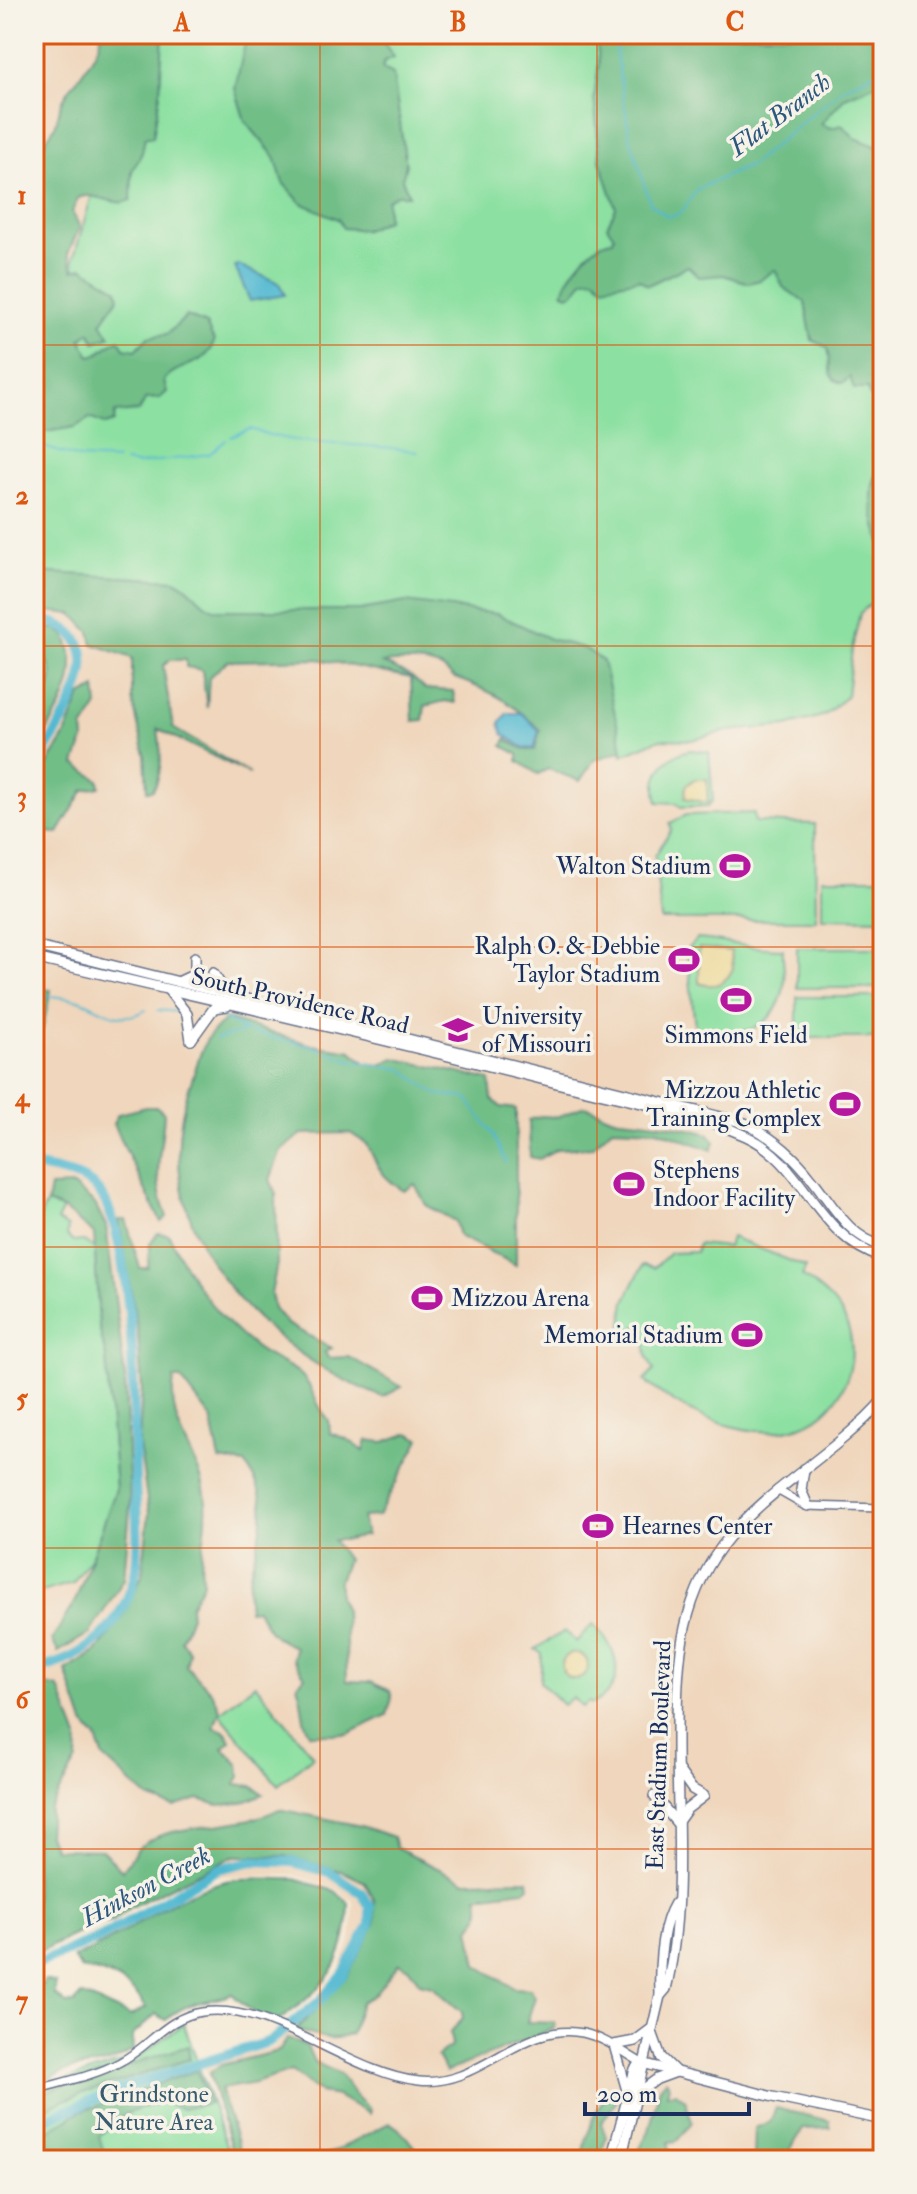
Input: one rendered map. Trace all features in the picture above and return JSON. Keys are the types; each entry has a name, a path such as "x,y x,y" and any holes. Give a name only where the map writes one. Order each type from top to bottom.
{"main road":[{"name":"South Providence Road","path":"34,946 178,982 238,1002 709,1123 747,1136 786,1168 841,1237 859,1250 882,1258"},
{"path":"178,982 195,974 195,957"},
{"name":"South Providence Road","path":"34,958 166,989 238,1002 745,1123 781,1146 826,1198 835,1214 855,1232 883,1246"},
{"path":"213,973 238,1002"},
{"path":"166,989 184,1007 191,1040 214,1008 238,1002"},
{"path":"786,1168 817,1195 826,1198"},
{"name":"East Stadium Boulevard","path":"621,2160 635,2069 642,2063 660,1996 660,1962 669,1913 675,1903 678,1651 689,1609 720,1549 747,1516 883,1400"},
{"path":"804,1469 801,1490 808,1506"},
{"path":"654,1796 677,1823 687,1809 704,1796 692,1789 677,1768"},
{"path":"651,2029 661,2057 676,2072 657,2079 633,2094 614,2045 635,2041 651,2029"},
{"path":"642,2063 883,2120"},
{"name":"East Stadium Boulevard","path":"611,2160 633,2094"},
{"path":"870,2117 883,2109"}],"street":[{"path":"777,1490 798,1504 808,1506 883,1505"},
{"path":"34,2090 114,2066 167,2026 191,2015 214,2011 244,2014 383,2072 428,2082 469,2074 532,2039 554,2032 585,2033 614,2045 642,2063"}],"shaded area":[{"name":"University of Missouri","path":"34,34 636,34 883,185 883,2160 233,2160 204,2065 274,2047 338,1973 351,1939 354,1902 337,1889 295,1875 34,1878"}],"green space":[{"path":"101,34 163,34 160,94 153,137 145,137 142,153 132,171 131,200 119,202 85,196 78,198 72,212 80,227 68,253 73,270 83,268 117,289 119,297 101,323 110,336 95,342 90,332 80,339 90,356 119,340 124,348 136,350 148,337 167,334 187,316 206,324 214,341 206,356 169,375 164,381 167,392 160,398 146,399 139,411 115,413 114,422 106,425 90,418 75,427 34,434 34,159 54,128 64,98 96,51"},
{"path":"152,34 606,34 738,257 792,275 883,386 883,594 860,613 847,696 825,715 787,726 727,731 692,740 660,739 622,755 604,672 279,630 34,584 34,417 79,384 84,324 73,260 93,191"},
{"path":"247,34 377,34 394,57 385,61 382,68 393,74 406,165 402,179 409,195 396,195 387,200 387,220 365,230 343,228 338,219 301,203 283,183 275,157 245,121 235,89"},
{"path":"601,34 883,34 883,81 845,97 821,124 831,128 842,125 855,138 883,149 883,408 882,399 869,396 868,389 854,389 850,377 843,383 833,378 827,347 812,340 805,302 783,287 775,270 749,283 723,275 699,277 688,266 648,285 639,279 603,286 595,278 584,279 574,293 568,295 563,292 583,259 598,246 613,240 614,236 607,226 616,208 600,160 594,98 599,63 597,43"},
{"path":"883,68 883,185 803,119"},
{"path":"883,464 883,547 876,526 872,493 877,473"},
{"path":"34,572 175,580 206,605 218,610 360,610 406,602 497,614 550,639 584,648 603,661 623,750 594,760 580,781 548,769 538,774 518,761 518,754 503,746 506,739 524,750 535,750 540,730 501,698 453,677 440,667 426,664 383,663 412,677 425,689 453,691 455,703 445,701 425,706 423,720 413,721 411,678 318,659 228,661 209,677 207,708 202,670 186,667 186,660 170,660 163,666 173,728 250,774 158,729 160,768 153,790 147,791 145,755 132,699 132,658 93,644 90,632 73,614 34,610"},
{"path":"34,628 56,629 65,635 72,666 66,696 34,752 39,715 52,679 49,664 34,649"},
{"path":"34,649 51,665 54,683 34,733"},
{"path":"96,688 98,706 83,729 84,739 75,764 99,780 100,787 84,790 58,833 34,831 34,785 64,738 81,696"},
{"path":"690,750 709,752 713,800 708,806 681,807 677,803 658,802 656,784 661,768 673,757"},
{"name":"Walton Stadium","path":"754,813 755,822 815,824 816,920 661,920 655,856 671,830 670,823 686,815"},
{"path":"822,878 883,878 883,919 822,918"},
{"name":"Simmons Field","path":"697,939 783,949 785,977 780,1002 763,1023 740,1033 696,1037 687,949"},
{"path":"797,948 883,948 883,988 797,988"},
{"path":"34,988 51,990 34,1068"},
{"path":"797,997 883,997 883,1038 797,1038"},
{"path":"227,1019 312,1045 352,1051 365,1063 381,1065 394,1058 490,1080 492,1099 501,1107 516,1109 516,1265 459,1236 455,1221 426,1205 415,1184 404,1191 389,1180 367,1144 350,1133 302,1134 281,1150 270,1180 276,1193 277,1264 271,1294 274,1308 287,1324 332,1348 325,1352 328,1358 349,1357 402,1387 383,1397 337,1376 294,1349 255,1316 222,1277 197,1234 182,1187 179,1137 202,1048 211,1033"},
{"path":"584,1106 616,1119 664,1124 709,1134 715,1142 712,1150 657,1130 612,1128 592,1147 557,1149 539,1159 530,1157 529,1120 541,1116 558,1117"},
{"path":"157,1107 164,1113 158,1176 167,1217 161,1222 113,1124 118,1114"},
{"path":"73,1186 95,1204 106,1226 125,1378 130,1507 124,1579 90,1633 58,1652 52,1640 76,1599 116,1489 106,1357 99,1326 94,1234 63,1209 47,1203 50,1187"},
{"path":"47,1203 63,1209 57,1221 68,1227 67,1236 73,1242 83,1241 95,1248 99,1326 106,1357 116,1489 95,1551 73,1583 34,1594 34,1228"},
{"path":"119,1220 126,1220 140,1268 148,1268 150,1243 158,1233 169,1235 195,1282 228,1324 256,1348 304,1378 329,1420 330,1433 347,1439 364,1451 367,1440 384,1442 409,1433 420,1439 378,1516 362,1517 366,1535 333,1540 347,1560 339,1580 339,1597 345,1611 347,1681 371,1682 390,1691 392,1698 387,1715 348,1734 311,1734 305,1723 297,1685 305,1676 293,1659 295,1647 272,1633 257,1609 249,1610 248,1590 262,1519 257,1483 245,1464 220,1460 211,1418 181,1379 174,1379 175,1413 198,1470 206,1502 201,1563 203,1583 190,1606 191,1616 181,1640 189,1652 186,1666 211,1691 220,1710 214,1727 226,1732 231,1741 223,1748 239,1765 240,1777 235,1784 253,1786 263,1794 242,1803 218,1805 198,1799 174,1807 148,1798 104,1758 96,1737 84,1724 66,1671 97,1651 123,1616 142,1575 149,1513 139,1444 142,1389 138,1332"},
{"name":"Memorial Stadium","path":"731,1237 806,1267 802,1276 831,1299 847,1325 851,1342 848,1376 830,1406 800,1426 781,1431 739,1428 678,1404 645,1381 654,1370 647,1356 644,1329 636,1326 634,1331 622,1326 625,1301 643,1265 654,1268 670,1253 696,1252 698,1244 728,1247"},
{"path":"593,1624 614,1655 616,1677 604,1696 592,1704 589,1702 582,1707 573,1697 563,1705 540,1682 542,1654 535,1649 565,1631 576,1642"},
{"path":"36,1683 59,1688 78,1738 77,1760 50,1808 48,1835 54,1849 102,1850 122,1870 138,1848 153,1838 186,1829 264,1816 279,1809 361,1826 393,1837 396,1848 464,1881 528,1880 529,1886 523,1890 478,1896 479,1914 470,1929 477,1965 514,1988 530,1989 535,1997 527,2022 555,2023 555,2028 446,2072 437,2056 452,2046 450,2032 463,2019 462,2012 432,1986 420,1983 409,1968 399,1963 373,1996 361,2002 351,2034 330,2038 296,2030 348,1975 375,1924 374,1900 365,1882 344,1872 285,1856 233,1856 131,1907 113,1921 97,1923 34,1955"},
{"path":"255,1684 313,1756 278,1785 219,1713"},
{"path":"242,1879 294,1879 335,1891 349,1903 344,1943 338,1959 309,1997 278,2021 255,2014 232,1994 190,2005 166,2020 156,2014 132,2036 133,2050 106,2063 66,2071 34,2086 34,1984 41,1986 45,1980 56,1983 54,1994 66,2004 75,2003 82,1995 130,2016 146,2008 133,1991 111,1976 81,1969 73,1958 206,1887"},
{"name":"Grindstone Nature Area","path":"184,2024 231,2160 34,2160 34,2090 136,2058"},
{"path":"288,2038 307,2046 314,2062 340,2074 356,2097 370,2110 369,2114 337,2096 321,2093 291,2071 255,2083 220,2089 240,2152 233,2155 209,2073 221,2065 279,2051"},
{"path":"188,2046 190,2059 75,2096 34,2113 34,2095"},
{"path":"197,2070 209,2103 182,2109 161,2101 120,2116 99,2136 106,2160 34,2160 36,2145 42,2136 79,2112"},
{"path":"666,2080 669,2085 667,2094 676,2092 685,2099 692,2122 677,2141 669,2142 669,2160 634,2160 649,2131 660,2087"},
{"path":"607,2093 613,2094 617,2101 601,2123 606,2137 600,2160 580,2160 594,2116"},
{"path":"776,2108 830,2121 830,2128 803,2129 784,2160 754,2160 755,2128 770,2122"},
{"path":"389,2123 399,2129 427,2160 317,2160"}],"sand":[{"path":"694,779 707,779 708,803 685,798 686,786"},
{"path":"699,948 731,951 733,968 724,981 715,985 699,983"},
{"path":"575,1653 584,1657 588,1666 584,1675 575,1679 566,1675 562,1666 566,1657"}],"water":[{"path":"238,265 279,283 285,295 250,301 235,267"},
{"path":"507,713 522,713 539,730 534,749 524,748 503,734 500,723"}],"waterway":[{"name":"Flat Branch","path":"617,34 616,53 630,138 650,203 668,217 681,213 697,189 751,165 842,89 883,68"},
{"path":"231,437 250,429 293,440 418,452"},
{"path":"125,462 138,464 209,454 226,440"},
{"path":"34,444 79,458 117,460"},
{"name":"Hinkson Creek","path":"34,618 63,627 78,642 83,660 80,682 71,705 34,770"},
{"path":"34,994 79,1000 119,1016 146,1010"},
{"path":"158,1010 178,1012"},
{"path":"222,1018 248,1032 311,1046 352,1061 402,1069 436,1094 466,1098 493,1134 506,1162"},
{"path":"216,1039 246,1031"},
{"name":"Hinkson Creek","path":"34,1166 87,1181 106,1202 114,1223 130,1330 137,1547 133,1583 108,1630 83,1651 34,1670"},
{"name":"Hinkson Creek","path":"34,1965 100,1938 218,1869 253,1861 292,1862 329,1872 362,1893 370,1907 370,1925 344,1973 320,2001 271,2041 123,2088 34,2124"}],"place":[{"name":"Walton Stadium","path":"735,866"},
{"name":"Ralph O. & Debbie Taylor Stadium","path":"684,960"},
{"name":"Simmons Field","path":"736,1000"},
{"name":"University of Missouri","path":"458,1030"},
{"name":"Mizzou Athletic Training Complex","path":"845,1104"},
{"name":"Stephens Indoor Facility","path":"629,1184"},
{"name":"Mizzou Arena","path":"427,1298"},
{"name":"Memorial Stadium","path":"747,1335"},
{"name":"Hearnes Center","path":"598,1526"}]}
